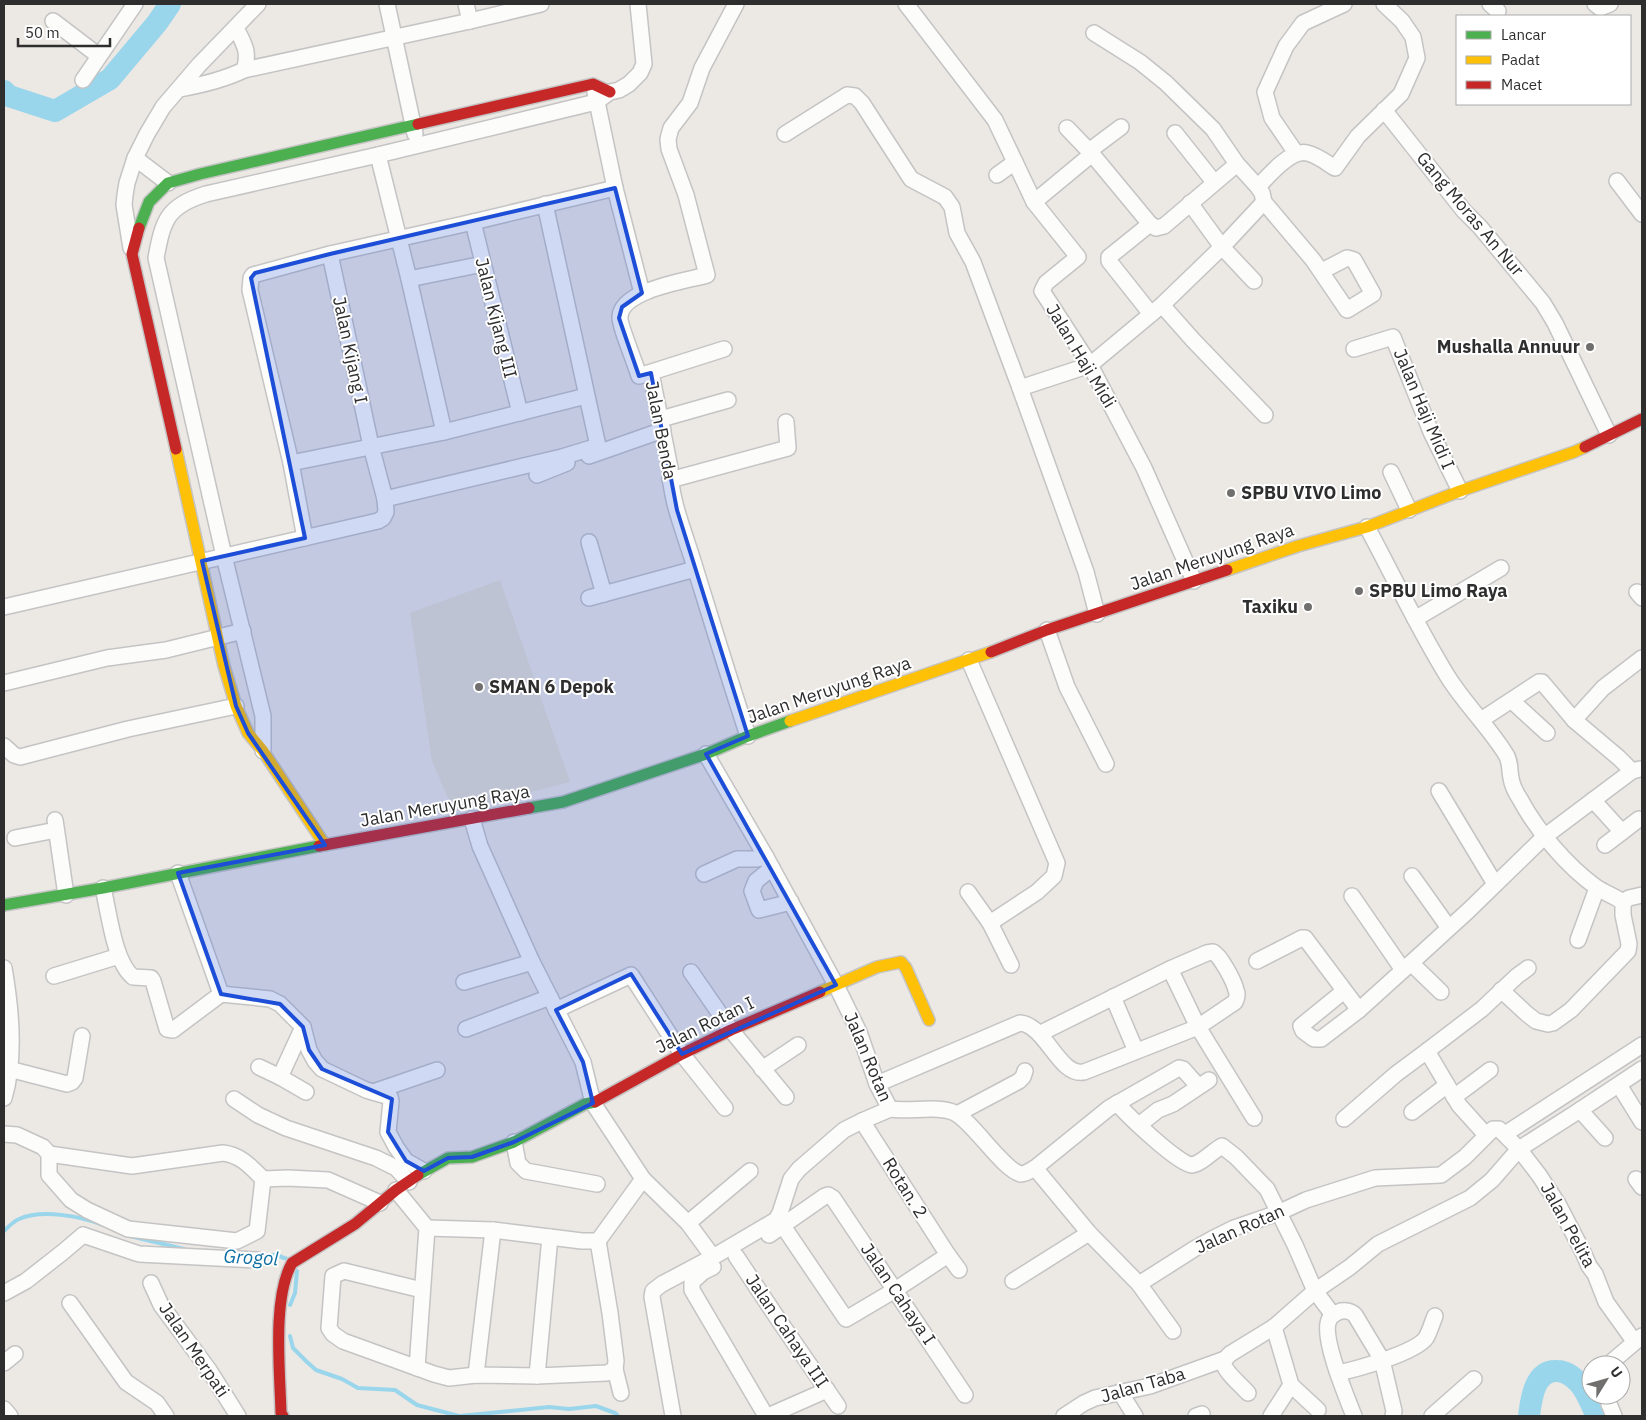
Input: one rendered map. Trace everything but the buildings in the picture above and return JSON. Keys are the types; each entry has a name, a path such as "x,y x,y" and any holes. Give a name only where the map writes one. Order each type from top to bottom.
{"street":[{"path":"258,4 199,65 163,107 135,158 127,183 124,205 132,254 202,560 224,666 236,706 248,733 308,817 325,845"},
{"path":"387,4 418,144"},
{"path":"466,4 470,21"},
{"path":"179,89 206,84 244,70 540,4"},
{"path":"262,751 264,716 224,556 156,258 161,232 169,215 188,200 206,194 378,155 596,102 610,92 619,90 629,84 640,73 644,64 638,4"},
{"name":"Jalan Benda","path":"736,4 702,68 690,103 671,128 668,139 686,195 707,276 642,293 622,307 620,318 639,376 651,373 670,468 670,480 695,569 748,736"},
{"name":"Jalan Haji Midi","path":"906,4 995,120 1034,202 1078,257 1046,283 1042,292 1090,365 1144,468 1194,581"},
{"path":"1296,153 1272,118 1265,92 1286,46 1303,23 1344,4"},
{"path":"1258,187 1296,153 1307,153 1335,168 1358,136 1400,94 1417,58 1413,37 1402,21 1384,4"},
{"path":"1595,4 1600,8 1610,4"},
{"path":"83,80 131,5"},
{"path":"53,21 100,56"},
{"path":"236,28 247,51 247,61 244,70"},
{"path":"1094,34 1140,62 1166,83 1213,129 1237,164 1258,187 1264,202 1322,271"},
{"path":"132,254 149,202 168,183 200,174 593,84 610,92"},
{"path":"593,84 615,188 642,293"},
{"path":"785,134 847,95 855,96 862,102 911,178 945,197 952,206 957,233 973,262 1020,388 1086,572 1097,614"},
{"name":"Gang Moras An Nur","path":"1384,110 1464,211 1480,227 1543,303 1556,323 1609,435"},
{"path":"1034,202 1121,127"},
{"path":"1067,128 1090,152 1150,224 1156,228 1164,226 1237,164"},
{"path":"1175,133 1214,182"},
{"path":"378,155 444,432"},
{"path":"135,158 168,183"},
{"path":"997,175 1015,162"},
{"path":"1618,181 1642,214"},
{"path":"305,538 291,464 250,290 250,278 255,273 330,254 615,188"},
{"path":"149,202 169,215"},
{"path":"1020,388 1090,365 1157,309 1222,247 1264,202"},
{"path":"1190,203 1222,247 1254,281"},
{"path":"4,607 378,521 383,518 386,512 385,499 562,457 598,446 545,204"},
{"name":"Jalan Kijang III","path":"473,222 520,413"},
{"path":"1150,224 1109,257 1109,262 1157,309 1193,340 1264,415"},
{"name":"Jalan Kijang I","path":"330,254 371,446 385,499"},
{"path":"409,279 483,264"},
{"name":"Jalan Haji Midi I","path":"1354,349 1393,337 1431,432 1460,491"},
{"path":"651,373 724,349"},
{"path":"291,464 444,432 586,396"},
{"path":"537,475 728,400"},
{"name":"Jalan Meruyung Raya","path":"4,905 563,802 706,754 748,736 969,660 1047,630 1298,546 1367,527 1460,491 1574,452 1642,419"},
{"path":"670,480 788,448 786,422"},
{"path":"1391,472 1409,510"},
{"path":"1367,527 1415,619 1460,695 1507,755 1514,788 1530,818 1544,837 1597,888 1622,902"},
{"path":"589,542 604,594"},
{"path":"1415,619 1501,568"},
{"path":"589,598 695,569"},
{"path":"1047,630 1067,687 1106,764"},
{"path":"4,683 107,658 166,650 244,631"},
{"path":"1574,720 1603,688 1642,658"},
{"path":"969,660 1057,863 1054,876 1037,892 990,923"},
{"path":"1344,991 1302,1024 1302,1028 1314,1039 1319,1040 1359,1010 1449,928 1544,837 1637,770 1619,758 1574,720 1542,682 1538,682 1481,720"},
{"path":"1512,701 1547,733"},
{"path":"4,746 14,756 20,757 128,729 236,706"},
{"name":"Jalan Rotan","path":"673,1416 652,1297 653,1291 662,1284 713,1258 776,1220 791,1179 799,1169 844,1130 862,1120 890,1109 877,1084 859,1032 836,985 706,754"},
{"path":"1439,791 1495,884"},
{"path":"1593,800 1622,832"},
{"path":"472,819 480,846 532,962 584,1062 593,1103 644,1179 688,1223 713,1258"},
{"path":"1605,845 1639,819"},
{"path":"15,838 55,825 66,895"},
{"path":"704,874 737,859 757,859 769,863 756,880 752,891 759,910 791,902"},
{"path":"178,873 221,994"},
{"path":"1412,876 1449,928"},
{"path":"103,888 119,956 125,968 133,977 151,978 167,1029 173,1030 221,994 270,999 280,1004 303,1027 309,1050 322,1069 373,1092 390,1097 388,1132 406,1161 423,1172"},
{"path":"1578,940 1597,888"},
{"path":"968,892 990,923 1012,965"},
{"path":"1352,896 1407,967 1441,992"},
{"path":"1622,902 1629,898 1642,896"},
{"path":"1501,990 1536,1021 1548,1024 1559,1020 1628,951 1629,944 1622,902"},
{"path":"1257,961 1305,938 1359,1010"},
{"path":"877,1084 1020,1023 1026,1024 1039,1034 1070,1070 1078,1074 1198,1027 1235,1002 1237,997 1236,990 1219,956 1213,952 1170,969 1039,1034"},
{"path":"54,976 119,956"},
{"path":"464,982 532,962"},
{"name":"Jalan Rotan I","path":"280,1415 280,1312 286,1273 292,1263 355,1224 423,1172 448,1158 472,1157 514,1142 585,1104 593,1103 682,1054 731,1030 877,967 900,962 906,968 929,1020"},
{"path":"4,968 10,1002 11,1023 9,1069 4,1098"},
{"path":"1344,1119 1396,1074 1482,1009 1501,990 1528,968"},
{"path":"1170,969 1198,1027 1254,1118"},
{"path":"691,972 731,1030 786,1096"},
{"path":"466,1029 553,1003 631,976 682,1054 725,1108"},
{"path":"275,987 280,1004"},
{"path":"1113,997 1136,1052"},
{"path":"280,1077 303,1027"},
{"path":"9,1069 67,1084 72,1082 75,1078 82,1036"},
{"path":"762,1069 798,1045"},
{"path":"1427,1051 1459,1105 1486,1135 1496,1128 1504,1134 1642,1046"},
{"path":"259,1067 306,1092"},
{"path":"890,1109 902,1111 940,1108 957,1114 1006,1164 1020,1174 1025,1174 1117,1103 1179,1068 1203,1083 1173,1104 1158,1110 1139,1125"},
{"name":"Jalan Taba","path":"1064,1416 1095,1398 1156,1384 1225,1359 1274,1327 1315,1291 1350,1267 1378,1244 1470,1198 1492,1180 1519,1149 1642,1069"},
{"path":"373,1092 437,1070"},
{"path":"1412,1112 1490,1070"},
{"path":"957,1114 1019,1081 1025,1071"},
{"path":"1619,1085 1642,1122"},
{"path":"234,1099 258,1115 286,1128 376,1158 396,1168 427,1228 417,1368"},
{"path":"1117,1103 1128,1116 1161,1145 1188,1164 1197,1163 1220,1147 1224,1147 1236,1157 1267,1189 1315,1291 1333,1315"},
{"path":"1580,1110 1605,1138"},
{"name":"Rotan. 2","path":"862,1120 959,1270"},
{"path":"4,1134 17,1135 43,1147 49,1154 49,1176 85,1221 139,1254 258,1260"},
{"name":"Jalan Pelita","path":"1504,1134 1519,1149 1558,1204 1583,1252 1588,1266 1595,1274 1606,1302 1638,1338"},
{"name":"Jalan Rotan","path":"1138,1284 1194,1248 1234,1228 1278,1213 1306,1200 1375,1178 1441,1176 1466,1157 1486,1135"},
{"path":"514,1142 518,1163 526,1171 597,1184"},
{"path":"49,1154 132,1166 223,1152 234,1154 263,1179 328,1180 380,1203"},
{"path":"1035,1168 1089,1233 1138,1284 1173,1331"},
{"path":"688,1223 750,1171"},
{"path":"85,1221 128,1229 237,1241 257,1231 263,1179"},
{"path":"427,1228 493,1230 591,1242 598,1240 644,1179"},
{"name":"Jalan Cahaya I","path":"785,1225 825,1196 828,1195 833,1198 965,1395"},
{"path":"4,1293 26,1280 63,1252 85,1221"},
{"path":"827,1390 767,1416 694,1295 692,1282 703,1272 736,1256 785,1225 785,1229 846,1319 948,1255"},
{"path":"476,1375 493,1230"},
{"path":"1013,1281 1089,1233"},
{"path":"537,1376 550,1237"},
{"path":"598,1240 610,1313 616,1361 615,1369 622,1393"},
{"name":"Jalan Cahaya III","path":"736,1256 838,1406"},
{"path":"422,1290 344,1271 333,1276 329,1328 342,1341 449,1378 476,1375 537,1376 607,1373 615,1369"},
{"name":"Jalan Merpati","path":"151,1283 162,1305 209,1370 238,1416"},
{"path":"70,1303 126,1382 157,1403 166,1416"},
{"path":"1354,1416 1338,1373 1327,1330 1329,1319 1333,1315 1345,1310 1353,1313 1382,1360 1394,1411 1393,1416"},
{"path":"1338,1373 1382,1360 1402,1352 1423,1340 1435,1316"},
{"path":"1274,1327 1291,1386 1318,1410"},
{"path":"1619,1355 1638,1338"},
{"path":"1225,1359 1224,1365 1227,1370 1248,1393"},
{"path":"1432,1416 1474,1379"},
{"path":"1271,1416 1291,1386"},
{"path":"1120,1392 1135,1416"},
{"path":"4,1409 10,1416"}],"highlighted area":[{"path":"615,188 642,293 622,307 619,318 639,376 651,373 677,510 748,736 706,754 836,985 682,1054 631,974 556,1010 583,1062 593,1103 514,1142 472,1157 448,1158 424,1171 406,1161 388,1132 392,1099 322,1069 309,1050 303,1027 280,1004 221,994 178,873 325,845 248,733 236,706 202,561 305,538 251,278 255,273 330,254"}],"shaded area":[{"name":"SMAN 6 Depok","path":"500,580 570,782 454,812 432,761 410,613"}],"waterway":[{"path":"4,91 9,96 55,111 110,79 157,23 170,4"},
{"name":"Grogol","path":"4,1231 19,1219 39,1214 61,1215 103,1225"},
{"name":"Grogol","path":"130,1236 184,1249"},
{"name":"Grogol","path":"260,1255 276,1255 287,1259"},
{"name":"Grogol","path":"290,1305 295,1293 297,1271"},
{"name":"Grogol","path":"290,1336 293,1348 316,1370 342,1379 358,1388 395,1390 417,1405 459,1416"},
{"path":"1529,1416 1535,1387 1543,1375 1557,1371 1569,1374 1578,1382 1597,1416"},
{"name":"Grogol","path":"460,1416 549,1407 569,1409 596,1406 618,1416"}],"traffic: fast":[{"path":"139,228 149,202 168,183 418,124"},
{"path":"529,808 563,802 706,754 790,721"},
{"path":"4,905 103,888 319,846"},
{"path":"418,1175 448,1158 472,1157 514,1142 585,1104 595,1102"}],"traffic: slow":[{"path":"1227,570 1298,546 1367,527 1460,491 1585,447"},
{"path":"176,449 224,666 236,706 248,733 263,751 325,845"},
{"path":"790,721 991,652"},
{"path":"820,992 877,967 901,962 906,968 929,1020"}],"traffic: jam":[{"path":"418,124 593,84 610,92"},
{"path":"139,228 132,254 176,449"},
{"path":"1585,447 1642,419"},
{"path":"991,652 1047,630 1227,570"},
{"path":"319,846 529,808"},
{"path":"595,1102 682,1054 731,1030 820,992"},
{"path":"283,1416 281,1413 279,1315 286,1278 292,1263 355,1224 396,1190 418,1175"}],"place":[{"name":"Mushalla Annuur","path":"1590,347"},
{"name":"SPBU VIVO Limo","path":"1231,493"},
{"name":"SPBU Limo Raya","path":"1359,591"},
{"name":"Taxiku","path":"1308,607"},
{"name":"SMAN 6 Depok","path":"479,687"}]}
